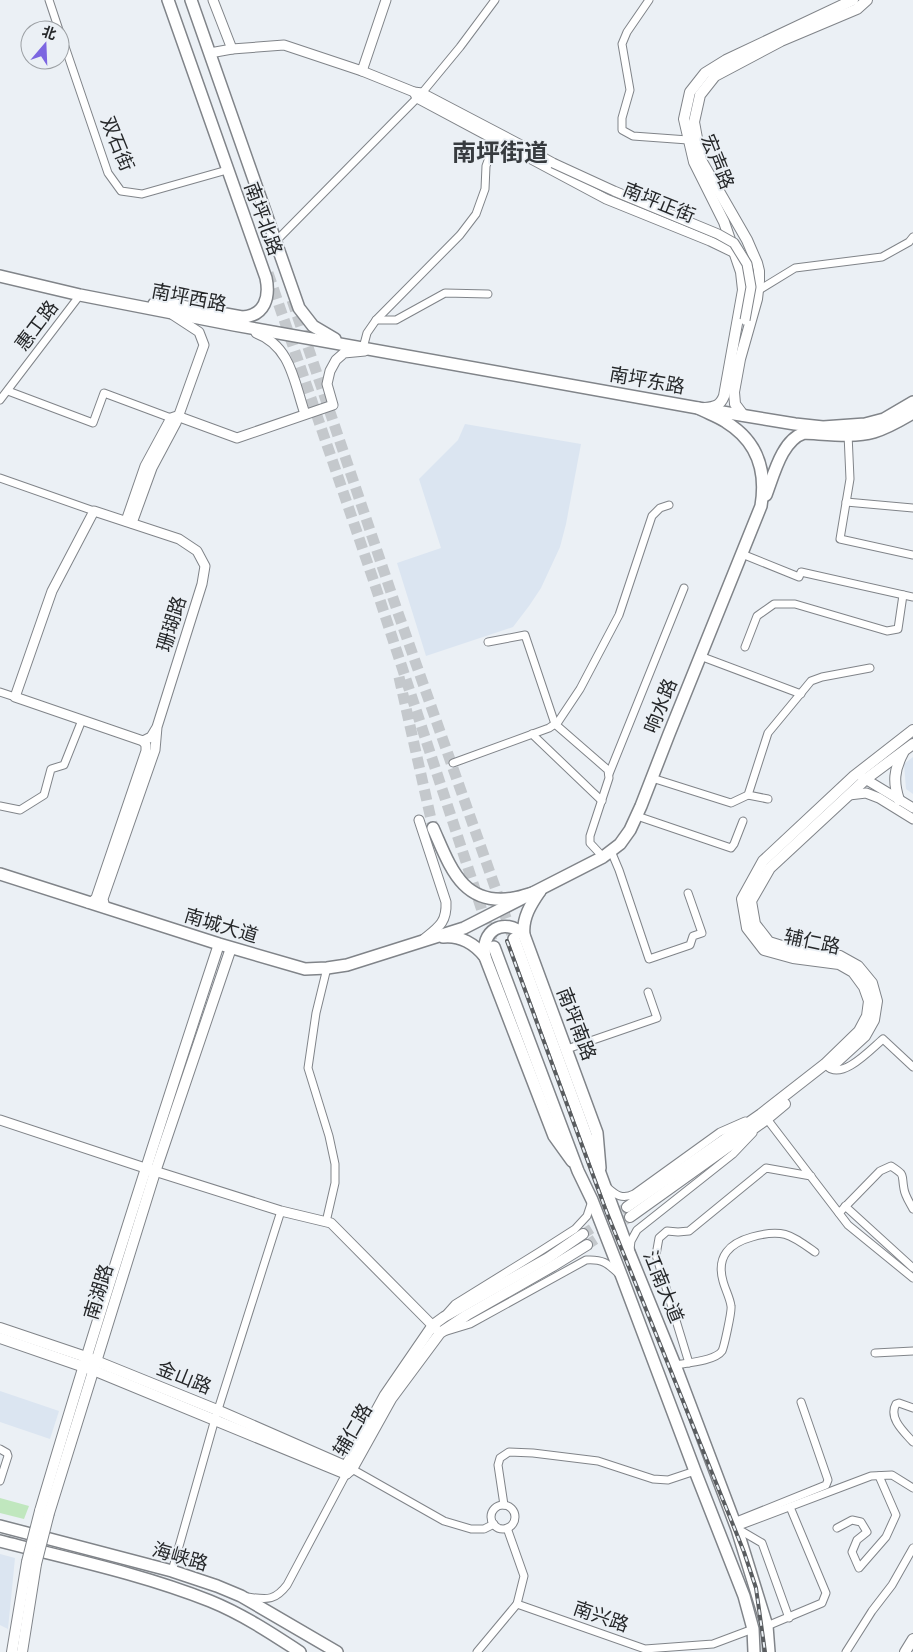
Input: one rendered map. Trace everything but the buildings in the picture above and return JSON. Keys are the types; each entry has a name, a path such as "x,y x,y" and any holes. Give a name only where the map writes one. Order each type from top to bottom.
{"main road":[{"name":"南坪北路","path":"115,302 170,304 242,317 250,316 260,309 267,295 266,278 168,0"},
{"name":"南坪北路","path":"191,0 299,308 313,326 324,333 367,349"},
{"name":"宏声路","path":"698,408 717,406 724,396 743,290 741,272 724,222 694,162 688,140 684,119 690,92 705,73 726,60 852,0"},
{"name":"宏声路","path":"744,416 735,404 734,398 740,358 758,290 758,264 747,240 702,160 694,122 700,95 715,76 781,41 857,9 867,0"},
{"name":"南坪西路","path":"0,276 115,302 367,349"},
{"name":"南坪东路","path":"367,349 744,416 797,429 804,433 848,434 873,432 913,413"},
{"name":"南坪东路","path":"797,429 865,424 884,419 913,402"},
{"name":"响水路","path":"434,937 464,928 607,854 620,844 637,816 761,506 764,490 762,468 751,446 735,428 698,408"},
{"path":"761,506 787,444 797,429"},
{"name":"辅仁路","path":"827,1066 859,1031 867,1016 869,1001 864,986 853,972 838,964 793,958 764,950 747,928 742,899 763,861 854,776 913,730"},
{"name":"辅仁路","path":"628,1212 764,1117 865,1036 874,1020 877,1001 872,984 858,966 840,956 795,950 769,942 755,924 751,901 770,868 866,779 913,744"},
{"path":"899,800 894,773 904,750"},
{"path":"433,828 451,870 461,884 473,893 486,898 506,899 540,890"},
{"name":"南城大道","path":"0,874 231,948 305,969 347,965 434,937"},
{"name":"南坪南路","path":"540,890 526,914 519,937 567,1049 597,1133 603,1180"},
{"path":"519,937 519,929 504,926 497,927 485,940 483,948 485,958 554,1136 578,1171"},
{"path":"434,937 448,936 468,942 479,949 485,958"},
{"name":"江南大道","path":"519,937 629,1252 675,1365 736,1526 767,1626 769,1652"},
{"path":"12,1652 32,1563 84,1362 150,1170 219,944"},
{"name":"南湖路","path":"45,1512 95,1366 150,1170 231,948"},
{"name":"江南大道","path":"494,948 578,1171 592,1200 744,1596 753,1629 754,1652"},
{"name":"辅仁路","path":"348,1469 385,1395 444,1317 548,1258 583,1234"},
{"name":"辅仁路","path":"436,1329 467,1315 587,1245"},
{"name":"金山路","path":"0,1328 348,1469"},
{"name":"金山路","path":"0,1338 84,1362"},
{"name":"海峡路","path":"0,1526 172,1571 217,1586 241,1596 338,1651"},
{"name":"海峡路","path":"0,1541 142,1578 210,1602 260,1625 300,1652"},
{"path":"22,1652 32,1563"},
{"path":"905,1652 913,1639"}],"street":[{"name":"双石街","path":"49,0 56,20"},
{"path":"212,0 232,49"},
{"path":"362,71 386,0"},
{"path":"276,241 418,94 460,47 495,0"},
{"path":"649,0 627,32 622,44 630,90 622,118 622,130 633,136 688,140"},
{"name":"南坪正街","path":"210,53 232,49 284,45 362,71 418,94 551,166 606,199 710,241 758,264"},
{"name":"双石街","path":"70,61 108,173 121,191 142,194 228,170"},
{"name":"南坪正街","path":"497,137 522,146 551,166"},
{"path":"8,391 93,423 104,393 174,419 237,438 333,404 328,384 330,371 336,360 344,353 367,349 367,333 376,320 460,235 476,214 485,189 486,166 497,137"},
{"path":"551,166 705,229 734,243 748,264 751,287 740,358"},
{"path":"758,290 795,268 882,257 909,242 913,237"},
{"path":"376,320 396,320 445,292 488,294"},
{"name":"惠工路","path":"0,400 80,295"},
{"path":"129,522 145,466 174,419 204,345 199,332 168,312"},
{"path":"234,325 265,336 279,347 288,362 305,414"},
{"path":"848,434 850,480 840,539 913,555"},
{"name":"珊瑚路","path":"0,478 179,539 196,551 205,566 199,592 157,727 155,750 104,900 105,908"},
{"path":"846,502 913,508"},
{"path":"453,763 549,728 558,722 580,689 619,615 652,516 660,508 669,505"},
{"path":"15,697 52,591 94,511"},
{"path":"742,554 799,577 801,572 913,597"},
{"path":"684,588 609,774 590,836 590,843 607,854 619,870 649,959 690,945 693,936 702,933 688,893"},
{"path":"745,647 757,616 774,604 795,604 887,631 898,629 903,595"},
{"path":"488,642 525,634 555,724 608,770 609,774"},
{"path":"700,656 800,694"},
{"path":"748,795 768,734 811,681 822,677 870,668"},
{"path":"0,692 143,741 146,745 146,751 96,898 88,903"},
{"path":"0,806 20,810 44,795 50,769 64,765 82,720"},
{"path":"143,741 151,737 157,727"},
{"path":"532,734 602,801"},
{"path":"854,776 866,779 913,808"},
{"path":"652,778 731,803 748,795 768,799"},
{"path":"849,795 866,793 880,798 913,819"},
{"path":"637,816 731,848 743,821"},
{"path":"419,820 447,910 441,926 422,941"},
{"path":"326,1222 335,1183 335,1164 329,1136 308,1068 316,1012 327,968"},
{"path":"567,1049 657,1018 648,992"},
{"path":"827,1066 838,1071 848,1068 883,1039 913,1067"},
{"path":"603,1180 616,1195 627,1197 634,1194 720,1132 764,1117"},
{"path":"764,1117 848,1225 913,1278"},
{"path":"629,1252 631,1241 637,1230 733,1154 764,1117"},
{"path":"0,1120 281,1211 331,1223 436,1329 470,1324 586,1260 598,1260 607,1263 622,1277"},
{"path":"839,1213 880,1170 891,1166 900,1172 904,1178 904,1189 913,1208"},
{"path":"689,1363 656,1255 659,1238 667,1231 689,1231 766,1168 810,1176"},
{"path":"444,1317 455,1304 575,1229 587,1216 592,1200"},
{"path":"845,1206 913,1268"},
{"path":"172,1571 216,1414 281,1211"},
{"path":"675,1365 698,1362 718,1355 723,1350 732,1307 722,1279 721,1265 726,1252 736,1242 754,1236 777,1233 791,1235 815,1252"},
{"path":"875,1354 913,1351"},
{"path":"736,1526 826,1485 828,1480 801,1402"},
{"path":"913,1408 899,1403 896,1404 893,1412 902,1430 913,1442"},
{"path":"0,1449 7,1453 8,1456 0,1481"},
{"path":"504,1505 498,1465 500,1458 509,1452 598,1461 653,1479 668,1480 695,1471"},
{"path":"241,1596 270,1599 280,1594 348,1469 444,1522 471,1529 484,1528 494,1524"},
{"path":"736,1526 871,1476 892,1475 913,1488"},
{"path":"837,1528 852,1520 861,1522 867,1532 857,1540 852,1552 859,1568 886,1537 896,1515 879,1476"},
{"path":"504,1505 513,1510 515,1517 513,1524 507,1528 500,1528 494,1524 492,1513 497,1507 504,1505"},
{"path":"767,1626 822,1603 826,1593 790,1507"},
{"path":"736,1526 762,1543 789,1618"},
{"path":"477,1652 517,1604 524,1576 507,1528"},
{"path":"846,1652 872,1611 892,1585 913,1548"},
{"name":"南兴路","path":"517,1604 646,1649 713,1644 753,1629"}],"shaded area":[{"path":"465,424 581,444 560,547 541,588 529,606 513,627 426,656 397,563 441,548 419,479 458,440"},
{"path":"913,757 913,794 906,789 904,764"},
{"path":"0,1391 59,1411 50,1439 0,1422"},
{"path":"0,1554 15,1558 8,1629 0,1625"}],"green space":[{"path":"0,1498 29,1506 24,1519 0,1513"}],"tunnel":[{"path":"268,273 373,579 492,941"},
{"path":"292,300 397,610 512,935"},
{"path":"399,677 433,828"},
{"path":"583,1234 627,1207"},
{"path":"587,1245 630,1217"}],"railway":[{"path":"507,941 605,1208 744,1552 756,1588 765,1652"}],"district":[{"name":"南坪街道","path":"500,153"}]}
